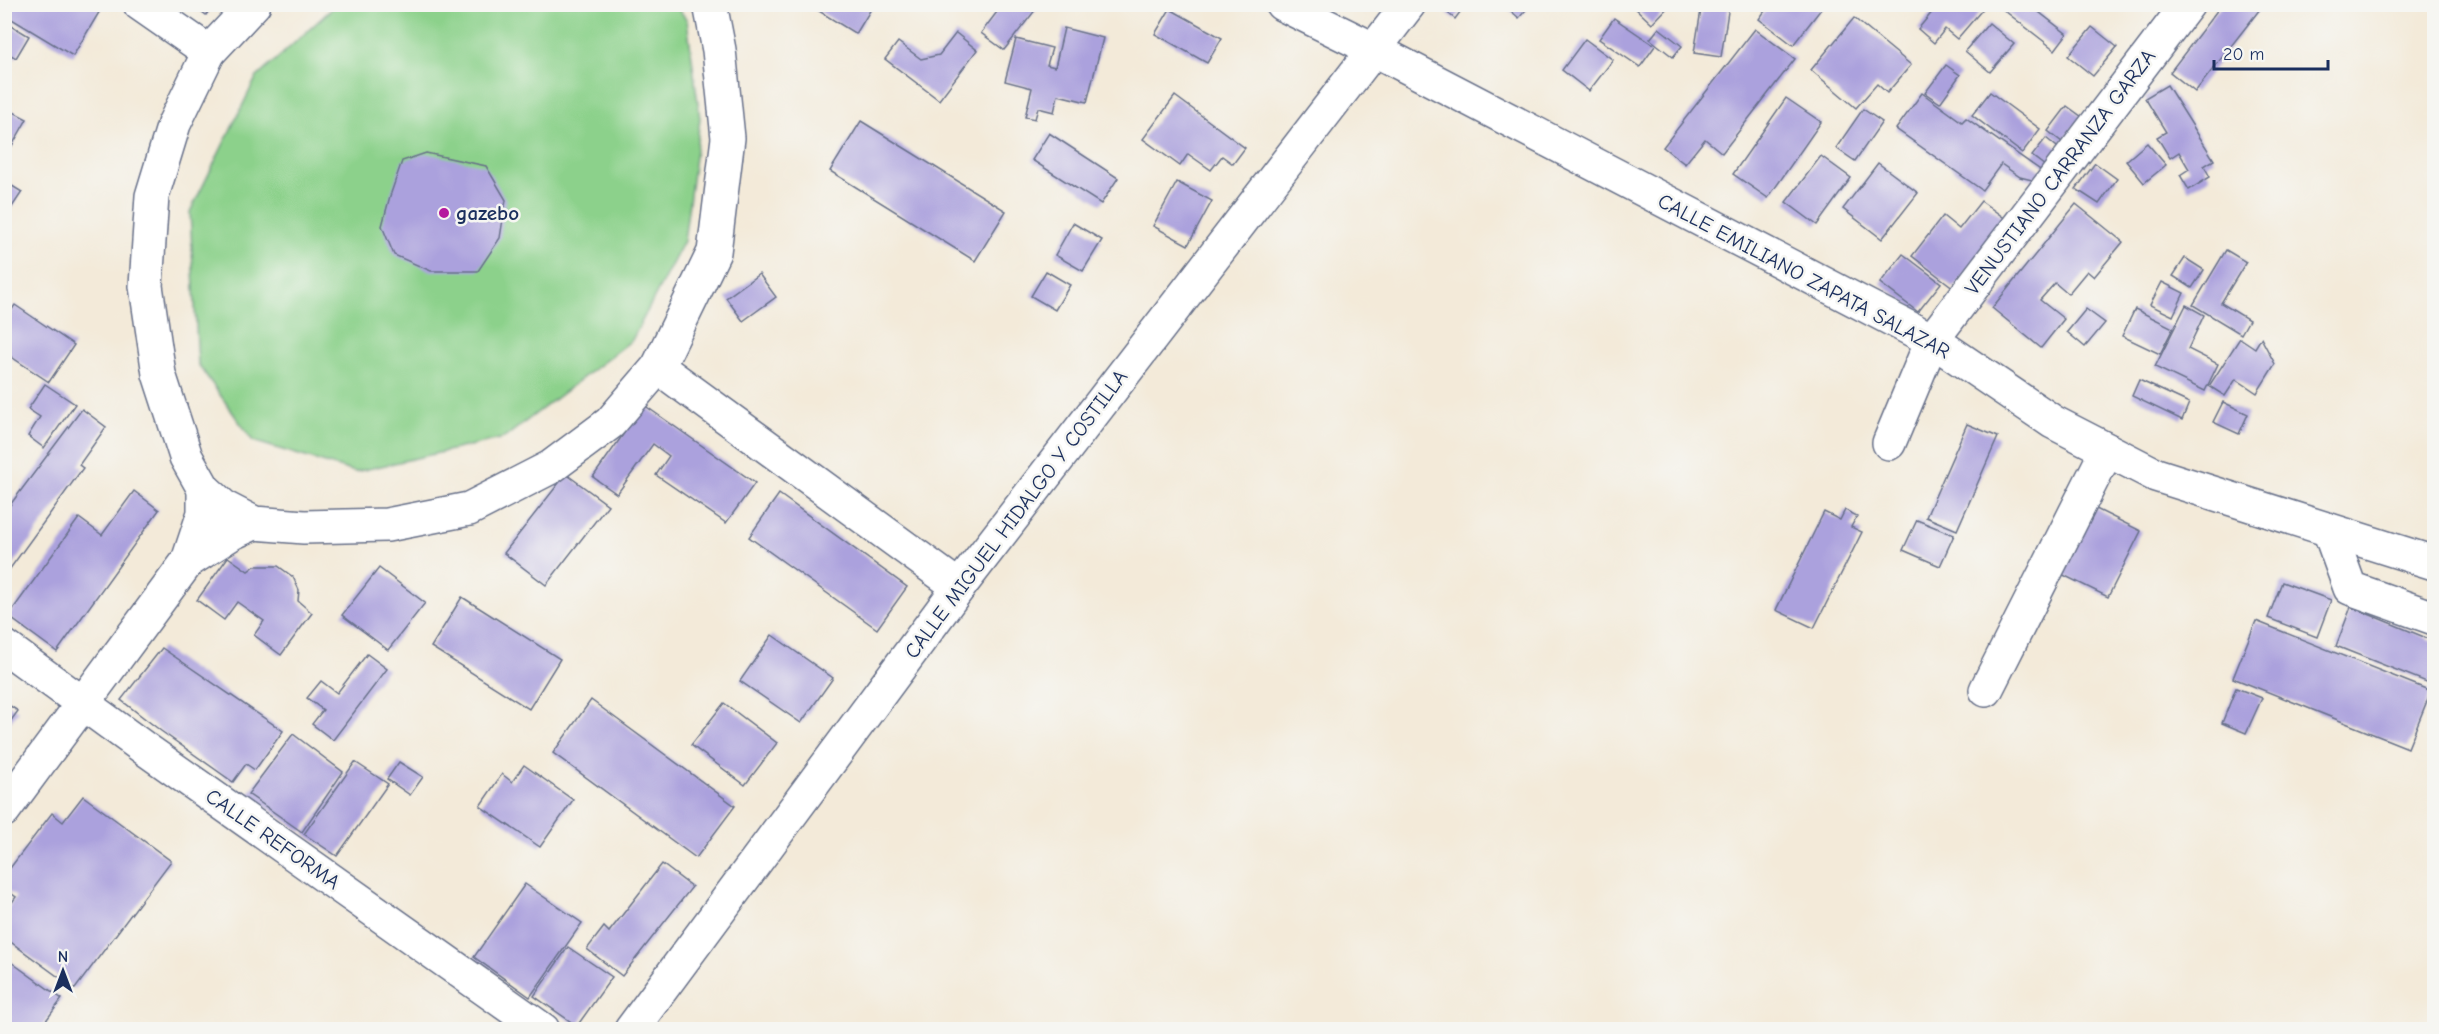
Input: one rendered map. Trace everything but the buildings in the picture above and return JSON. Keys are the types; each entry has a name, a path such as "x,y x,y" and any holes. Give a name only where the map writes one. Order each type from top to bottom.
{"street":[{"path":"140,4 209,52"},
{"path":"254,4 209,52 174,123 152,196 146,286 159,374 186,457 204,489 225,508 254,523 304,527 387,525 469,509 551,467 610,423 658,367 714,252 728,138 719,50 710,4"},
{"name":"CALLE EMILIANO ZAPATA SALAZAR","path":"1282,4 1375,50 1932,340 2053,422 2156,475 2434,563"},
{"name":"CALLE MIGUEL HIDALGO Y COSTILLA","path":"631,1029 959,587 1409,4"},
{"name":"VENUSTIANO CARRANZA GARZA","path":"1889,442 1932,340 2188,4"},
{"path":"658,367 959,587"},
{"path":"1986,690 2107,450"},
{"path":"4,810 188,561 204,513 204,489"},
{"path":"188,561 232,533 254,523"},
{"path":"2329,530 2350,588 2434,618"},
{"name":"CALLE REFORMA","path":"4,646 84,702 144,748 543,1029"}],"green space":[{"path":"675,4 687,20 700,119 684,241 632,340 504,438 355,472 253,441 198,364 190,212 256,78 336,5"}],"place":[{"name":"gazebo","path":"444,213"}]}
